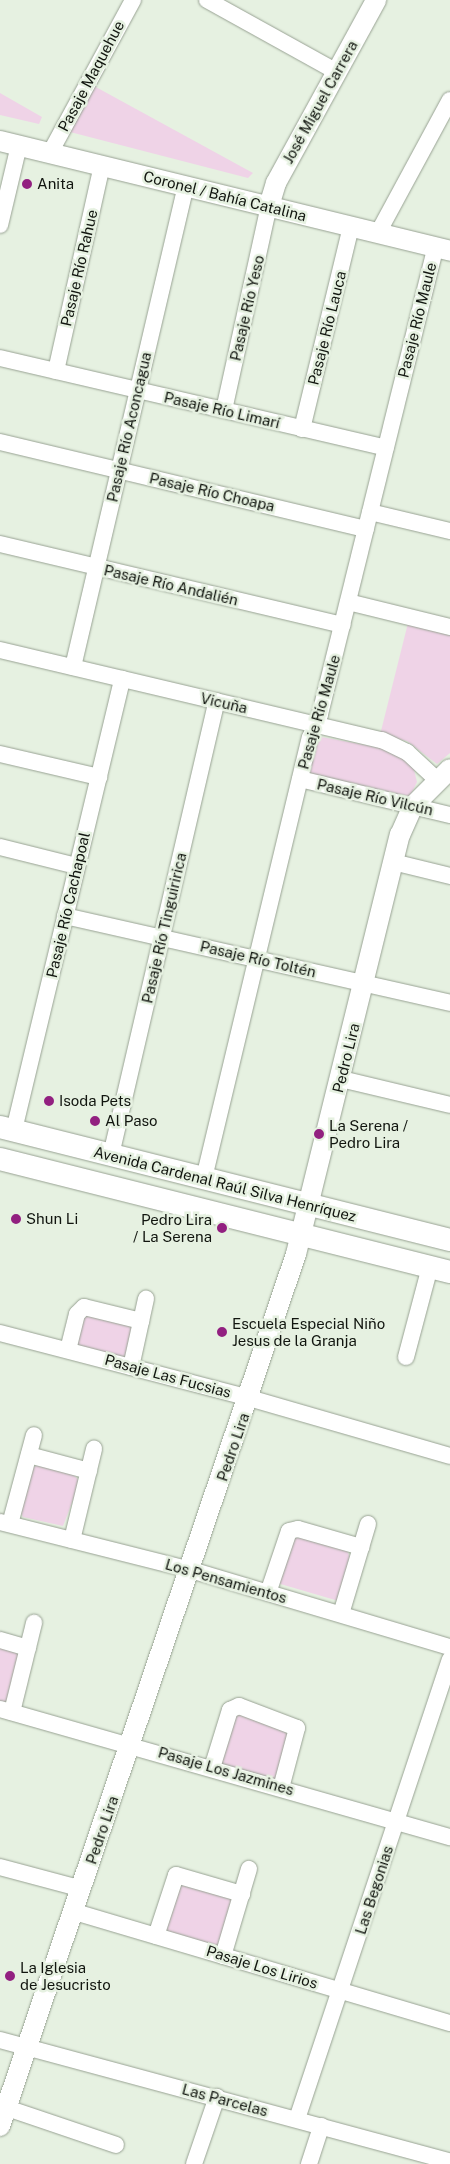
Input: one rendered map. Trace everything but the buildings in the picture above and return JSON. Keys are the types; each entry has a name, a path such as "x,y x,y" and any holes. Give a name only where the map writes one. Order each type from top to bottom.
{"main road":[{"name":"Avenida Cardenal Raúl Silva Henríquez","path":"7,1129 450,1240"},
{"name":"Avenida Cardenal Raúl Silva Henríquez","path":"0,1159 440,1269"}],"street":[{"name":"Pasaje Maquehue","path":"50,153 132,0"},
{"path":"207,0 337,72"},
{"name":"José Miguel Carrera","path":"269,206 276,183 376,0"},
{"path":"378,233 450,100"},
{"name":"Coronel / Bahía Catalina","path":"10,143 443,249"},
{"path":"0,225 10,143"},
{"name":"Pasaje Río Rahue","path":"56,371 102,166"},
{"name":"Pasaje Río Aconcagua","path":"73,667 186,186"},
{"name":"Pasaje Río Yeso","path":"224,410 269,206"},
{"name":"Pasaje Río Lauca","path":"302,429 351,226"},
{"name":"Pasaje Río Maule","path":"204,1178 300,780 348,602 386,448 443,249"},
{"name":"Pasaje Río Limarí","path":"0,358 386,448"},
{"name":"Pasaje Río Choapa","path":"0,442 366,529"},
{"path":"370,512 449,529"},
{"name":"Pasaje Río Andalién","path":"0,544 342,625"},
{"path":"348,602 450,627"},
{"name":"Vicuña","path":"0,650 316,724 396,745 444,774"},
{"name":"Pasaje Río Cachapoal","path":"7,1129 66,916 122,679"},
{"name":"Pasaje Río Tinguiririca","path":"111,1155 217,701"},
{"path":"0,754 99,777"},
{"name":"Pedro Lira","path":"0,2126 191,1570 302,1235 393,862 414,806 444,774"},
{"name":"Pasaje Río Vilcún","path":"300,780 450,815"},
{"path":"0,848 77,866"},
{"path":"393,862 450,876"},
{"name":"Pasaje Río Toltén","path":"66,916 450,1003"},
{"path":"341,1079 450,1105"},
{"path":"406,1357 440,1269"},
{"path":"131,1367 146,1298"},
{"path":"68,1350 76,1314 84,1307 141,1321"},
{"name":"Pasaje Las Fucsias","path":"0,1333 249,1398 450,1456"},
{"path":"5,1523 29,1455 34,1435"},
{"path":"72,1540 94,1449"},
{"path":"29,1455 89,1471"},
{"name":"Los Pensamientos","path":"5,1523 191,1570 450,1646"},
{"path":"341,1614 368,1524"},
{"path":"268,1593 290,1531 298,1529 361,1547"},
{"path":"6,1711 28,1648 34,1623"},
{"path":"0,1640 28,1648"},
{"name":"Las Begonias","path":"297,2119 450,1660"},
{"path":"212,1768 230,1710 239,1706 298,1728 281,1788"},
{"name":"Pasaje Los Jazmines","path":"6,1711 132,1744 450,1837"},
{"path":"0,1867 82,1889"},
{"path":"223,1956 249,1869"},
{"path":"156,1936 176,1875 242,1894"},
{"name":"Pasaje Los Lirios","path":"75,1912 450,2023"},
{"name":"Las Parcelas","path":"0,2040 28,2049 297,2119 417,2158 450,2161"},
{"path":"194,2164 217,2098"},
{"path":"7,2108 116,2145"},
{"path":"309,2164 321,2126"}],"shaded area":[{"path":"94,86 253,173 248,178 70,132"},
{"path":"0,93 42,117 39,124 0,115"},
{"path":"408,623 450,634 450,753 437,764 407,741 380,735"},
{"path":"321,737 388,749 413,766 417,782 409,798 312,777 308,770 314,742"},
{"path":"87,1311 131,1323 136,1334 129,1354 121,1361 77,1349 74,1343"},
{"path":"38,1465 73,1474 80,1482 63,1526 23,1517 20,1511 29,1469"},
{"path":"296,1535 346,1546 351,1562 342,1602 277,1583"},
{"path":"0,1648 20,1654 9,1704 0,1701"},
{"path":"237,1711 289,1727 279,1778 274,1782 222,1764 218,1757"},
{"path":"183,1880 231,1895 234,1903 221,1943 215,1947 165,1932"}],"place":[{"name":"Anita","path":"27,184"},
{"name":"Isoda Pets","path":"49,1101"},
{"name":"Al Paso","path":"95,1121"},
{"name":"La Serena / Pedro Lira","path":"319,1134"},
{"name":"Shun Li","path":"16,1219"},
{"name":"Pedro Lira / La Serena","path":"222,1228"},
{"name":"Escuela Especial Niño Jesus de la Granja","path":"222,1332"},
{"name":"La Iglesia de Jesucristo","path":"10,1976"}]}
